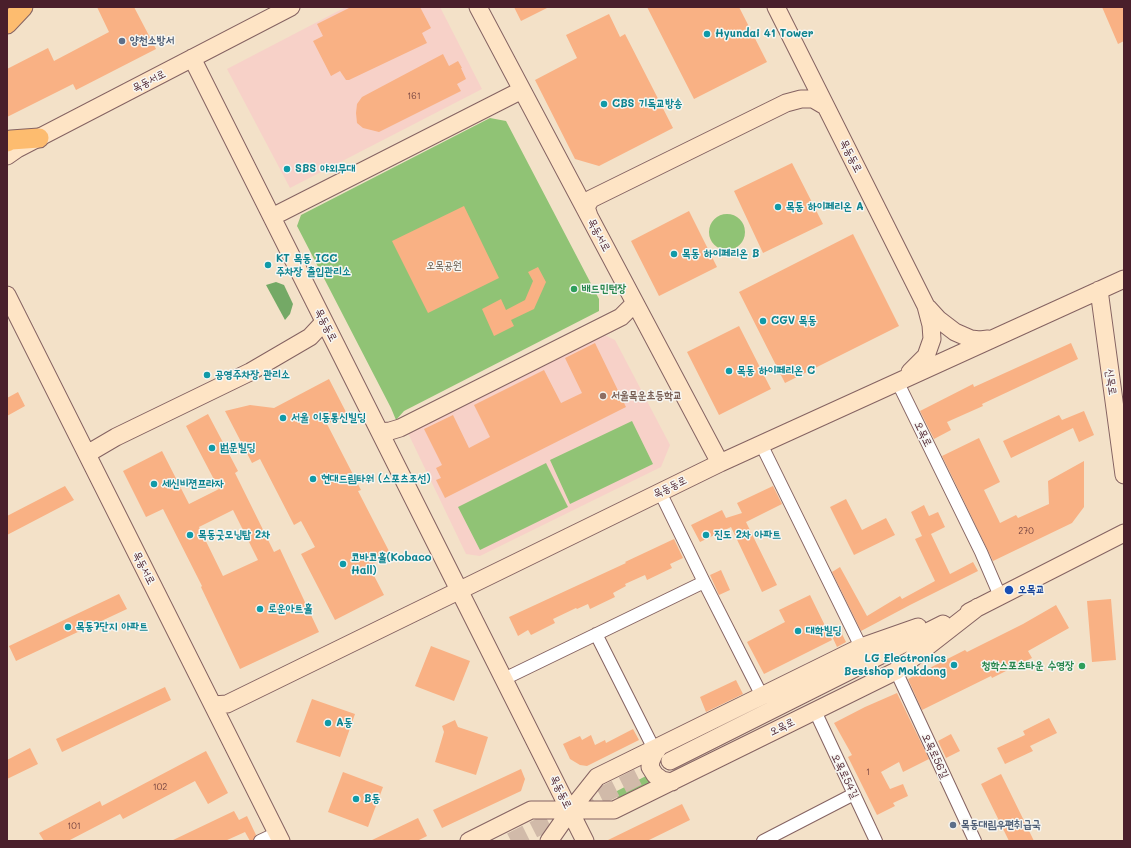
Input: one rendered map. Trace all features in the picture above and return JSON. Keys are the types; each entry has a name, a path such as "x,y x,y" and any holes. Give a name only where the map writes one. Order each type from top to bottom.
{"main road":[{"path":"7,24 23,7"},
{"name":"목동서로","path":"7,156 291,7"},
{"name":"목동서로","path":"478,7 720,463"},
{"name":"목동동로","path":"776,7 926,306 930,318 932,332 931,344 926,356 911,371 890,385"},
{"name":"목동동로","path":"192,58 585,841"},
{"path":"272,217 522,90"},
{"path":"589,216 586,207 590,199 786,103 801,99 813,99 825,106"},
{"path":"7,142 11,140 39,138"},
{"name":"목동동로","path":"460,592 720,463 1123,279"},
{"name":"신목로","path":"1099,290 1124,475"},
{"name":"목동서로","path":"7,295 279,837"},
{"path":"380,432 400,428 621,317 635,303"},
{"name":"목동동로","path":"926,306 938,319 955,332 971,339 991,339"},
{"path":"87,454 116,437 250,372 310,337 324,322"},
{"name":"오목로","path":"670,761 1124,533"},
{"path":"213,705 227,704 460,592"},
{"name":"오목로","path":"549,841 597,777 860,647 978,607"},
{"name":"오목로","path":"469,841 530,810 614,810 896,670 978,607"},
{"path":"657,748 650,767 655,775 662,780 672,782"}],"street":[{"name":"오목로","path":"890,385 981,552 1000,596"},
{"path":"761,444 860,647"},
{"path":"660,492 762,696"},
{"path":"504,680 704,582"},
{"path":"596,634 657,748"},
{"name":"오목로56길","path":"896,670 975,841"},
{"name":"오목로54길","path":"814,711 876,841"},
{"path":"763,841 854,794"},
{"path":"260,841 279,837"}],"shaded area":[{"path":"346,7 440,7 482,89 290,188 227,69"},
{"path":"602,334 615,340 670,445 661,467 480,556 466,554 407,431"}],"green space":[{"name":"오목공원","path":"490,118 506,121 599,299 599,311 404,411 396,420 297,226 301,215"},
{"path":"731,214 740,219 744,225 744,239 740,245 731,250 723,250 714,245 710,239 709,228 714,219 720,215"},
{"path":"276,282 284,285 293,304 290,314 285,320 266,285"},
{"path":"632,421 653,464 570,504 550,460"},
{"path":"546,463 568,507 480,550 458,507"},
{"path":"646,776 652,786 621,805 615,792"}],"building":[{"path":"97,7 134,7 156,49 76,90 73,84 7,117 7,69 48,48 54,61 109,32"},
{"path":"351,7 420,7 431,28 422,33 427,43 349,80 346,80 340,71 331,76 313,41 323,36 317,24"},
{"path":"514,7 549,7 521,21"},
{"name":"Hyundai 41 Tower","path":"647,7 739,7 767,62 694,99"},
{"path":"1102,7 1124,7 1124,41 1118,44"},
{"name":"CBS 기독교방송","path":"609,14 620,37 625,34 673,128 599,166 575,159 535,80 577,58 566,35"},
{"path":"443,54 449,66 458,61 462,68 466,79 457,84 461,91 379,132 363,128 357,123 357,104 362,97"},
{"name":"목동 하이페리온 A","path":"792,163 823,224 763,253 734,191"},
{"path":"464,206 499,278 428,313 392,241"},
{"name":"목동 하이페리온 B","path":"689,211 717,267 659,296 631,241"},
{"path":"853,234 899,326 785,383 739,292"},
{"path":"538,267 546,282 534,309 511,320 514,326 494,336 482,309 501,299 506,310 525,300 533,281 528,272"},
{"name":"목동 하이페리온 C","path":"739,326 771,389 719,415 687,352"},
{"path":"595,343 626,407 445,498 436,480 441,478 436,468 442,465 424,429 453,415 469,448 490,437 474,405 544,370 561,403 582,393 565,358"},
{"path":"1071,343 1078,359 947,422 951,430 934,439 920,411 973,384 974,387"},
{"path":"329,379 347,414 327,424 361,490 358,491 391,555 369,566 384,595 335,620 301,554 315,547 301,521 294,525 260,459 252,463 225,411 250,405 274,408"},
{"path":"18,392 25,406 7,416 7,398"},
{"path":"1084,411 1094,435 1079,442 1073,428 1011,458 1003,441 1059,415 1062,420"},
{"path":"208,414 238,471 235,473 274,552 280,549 319,632 240,669 201,587 202,586 163,509 146,517 123,471 162,451 189,504 219,489 186,426","holes":["233,510 258,560 223,576 199,527"]},
{"path":"979,438 1000,482 984,490 1000,523 1016,515 1018,518 1049,504 1048,481 1084,461 1084,507 1072,523 993,561 942,456"},
{"path":"65,486 74,500 7,535 7,516"},
{"name":"진도 2차 아파트","path":"773,486 782,504 746,522 777,585 762,592 731,527 700,542 691,525 722,510 726,518 742,513 737,503"},
{"path":"846,499 862,530 886,518 895,535 854,555 830,507"},
{"path":"924,505 929,516 938,512 945,527 931,534 950,574 973,562 978,571 861,631 832,572 840,567 867,616 900,596 902,599 935,581 915,539 922,536 911,512"},
{"path":"674,539 683,558 670,564 672,568 647,580 645,575 625,584 626,586 613,593 615,597 590,609 588,604 577,609 576,608 553,619 555,623 531,635 528,630 518,636 509,617"},
{"path":"721,570 730,590 719,595 710,575"},
{"name":"목동7단지 아파트","path":"119,594 127,609 16,661 9,646"},
{"name":"대학빌딩","path":"810,595 832,640 764,674 747,642 785,622 779,610"},
{"path":"1111,599 1116,660 1092,662 1087,601"},
{"path":"1056,605 1069,628 1028,651 1032,658 992,678 991,676 922,710 908,679 965,650 967,652 1023,624"},
{"path":"840,630 846,642 837,647 831,634"},
{"path":"431,646 470,661 454,701 415,686"},
{"path":"736,680 743,694 706,712 700,697"},
{"path":"165,687 171,700 62,752 56,739"},
{"path":"897,693 929,759 903,772 899,762 881,772 890,789 903,784 908,796 893,803 895,806 877,815 848,757 852,755 834,723"},
{"name":"A동","path":"312,699 355,714 340,757 296,742"},
{"path":"1049,718 1057,733 1030,746 1033,751 1005,764 997,748 1025,735 1023,731"},
{"path":"455,720 458,727 488,737 476,775 435,762 444,732 442,726"},
{"path":"633,729 639,740 587,766 580,765 570,759 563,744 580,736 582,740 591,735 595,745 605,740 606,743"},
{"path":"951,734 960,751 946,758 938,741"},
{"path":"30,748 38,764 7,779 7,760"},
{"path":"206,751 228,793 208,804 195,781 123,819 120,814 68,841 44,841 39,833 100,801 102,806"},
{"path":"521,769 525,779 521,791 442,828 433,810"},
{"name":"B동","path":"343,772 383,787 368,827 328,812"},
{"path":"1001,774 1034,841 1009,841 981,784"},
{"path":"682,804 690,820 647,841 606,841"},
{"path":"234,811 239,820 247,816 256,835 253,840 250,841 245,832 225,841 171,841"},
{"path":"418,818 427,836 417,841 370,841"}],"tunnel":[{"path":"511,841 670,761"}],"place":[{"name":"Hyundai 41 Tower","path":"707,34"},
{"name":"양천소방서","path":"122,41"},
{"name":"CBS 기독교방송","path":"604,104"},
{"name":"SBS 야외무대","path":"287,169"},
{"name":"목동 하이페리온 A","path":"778,207"},
{"name":"목동 하이페리온 B","path":"674,254"},
{"name":"KT 목동 ICC 주차장 출입관리소","path":"268,265"},
{"name":"배드민턴장","path":"574,289"},
{"name":"CGV 목동","path":"763,321"},
{"name":"목동 하이페리온 C","path":"729,371"},
{"name":"공영주차장 관리소","path":"207,375"},
{"name":"서울목운초등학교","path":"603,396"},
{"name":"서울 이동통신빌딩","path":"283,418"},
{"name":"범문빌딩","path":"212,448"},
{"name":"현대드림타워 (스포츠조선)","path":"313,479"},
{"name":"세신비젼프라자","path":"154,484"},
{"name":"목동굿모닝탑 2차","path":"190,535"},
{"name":"진도 2차 아파트","path":"706,535"},
{"name":"코바코홀(Kobaco Hall)","path":"343,564"},
{"name":"오목교","path":"1009,590"},
{"name":"로운아트홀","path":"260,609"},
{"name":"목동7단지 아파트","path":"68,627"},
{"name":"대학빌딩","path":"798,631"},
{"name":"LG Electronics Bestshop Mokdong","path":"954,665"},
{"name":"청학스포츠타운 수영장","path":"1082,666"},
{"name":"A동","path":"328,723"},
{"name":"B동","path":"356,799"},
{"name":"목동대림우편취급국","path":"953,825"}]}
